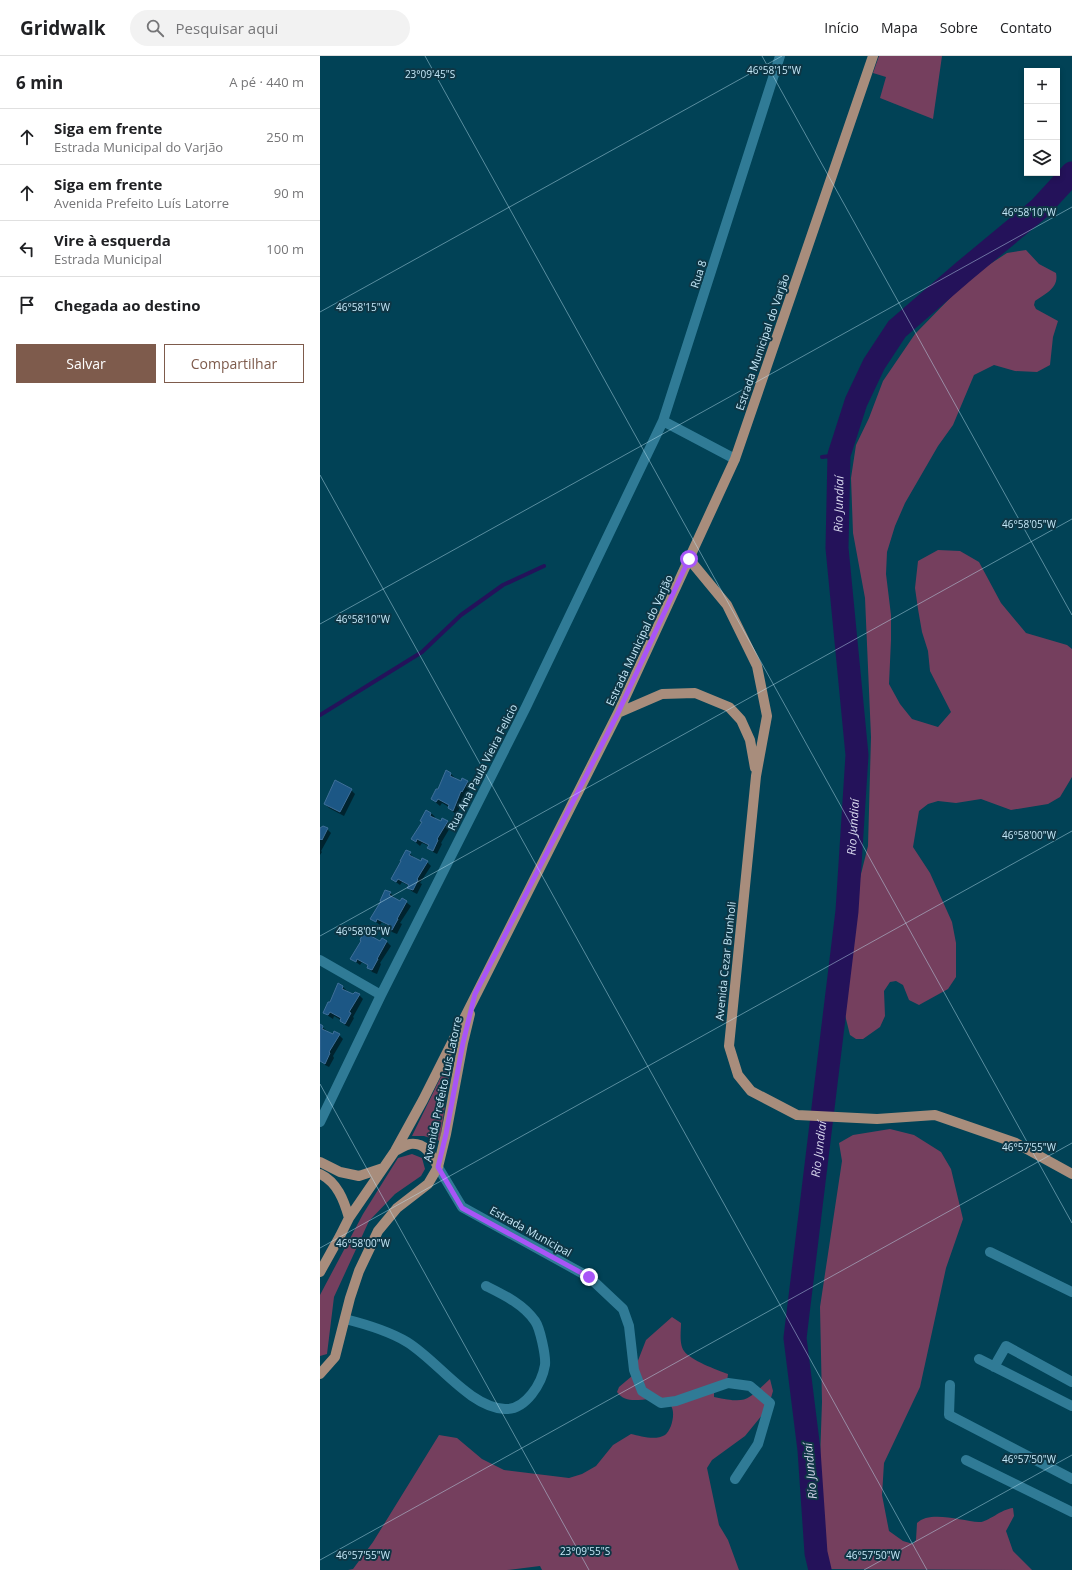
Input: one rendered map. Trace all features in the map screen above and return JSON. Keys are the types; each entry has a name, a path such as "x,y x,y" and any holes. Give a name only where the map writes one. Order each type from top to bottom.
{"main road":[{"name":"Estrada Municipal do Varjão","path":"475,994 618,713 735,459 873,56"},
{"name":"Avenida Cezar Brunholi","path":"689,559 727,605 757,666 767,716 756,776 729,1046 738,1075 751,1091 797,1115 877,1119 935,1115 1016,1143 1072,1174"},
{"name":"Avenida Cezar Brunholi","path":"618,713 662,694 695,693 729,707 741,720 750,740 756,776"},
{"name":"Avenida Prefeito Luís Latorre","path":"320,1272 349,1218 395,1151 423,1100 475,994"},
{"name":"Avenida Prefeito Luís Latorre","path":"322,1370 335,1357 359,1271 378,1231 397,1208 428,1184 438,1167 446,1134 463,1043 475,994"},
{"path":"395,1151 410,1144 422,1146 430,1153 438,1167"},
{"path":"320,1162 340,1172 359,1176 383,1168"},
{"path":"320,1174 334,1183 346,1207 349,1218"}],"street":[{"name":"Rua 8","path":"663,421 780,56"},
{"path":"663,421 735,459"},
{"name":"Rua Ana Paula Vieira Felicio","path":"320,1122 381,995 526,707 663,421"},
{"path":"320,960 381,995"},
{"name":"Estrada Municipal","path":"438,1167 462,1208 589,1277 623,1309 629,1326 634,1370 642,1391 661,1403 676,1401 728,1383 750,1386 770,1403 758,1444 736,1479"},
{"path":"990,1252 1072,1292"},
{"path":"345,1318 366,1324 406,1341 418,1349 475,1398 488,1406 507,1409 524,1404 536,1388 545,1364 541,1336 536,1322 524,1308 486,1286"},
{"path":"994,1367 1006,1346 1072,1382"},
{"path":"979,1359 1072,1406"},
{"path":"950,1385 949,1415 1072,1479"},
{"path":"966,1460 1072,1512"}],"shaded area":[{"path":"879,56 942,56 933,119 880,98 886,77 873,73"},
{"path":"1026,250 1039,264 1056,273 1056,283 1054,286 1051,290 1035,301 1034,305 1036,309 1058,321 1053,337 1050,365 1037,372 1015,371 994,365 974,375 953,425 938,446 905,503 895,526 887,552 886,574 891,615 889,684 900,704 912,719 938,727 951,712 930,671 928,651 922,632 915,588 918,561 938,550 960,551 979,562 1001,603 1026,633 1067,645 1072,649 1072,777 1060,797 1048,804 1011,810 981,799 956,803 938,801 928,804 919,811 913,847 930,873 952,922 956,943 956,977 948,989 919,1005 909,1000 903,985 896,981 890,982 884,991 885,1016 880,1027 863,1039 856,1039 850,1035 844,1011 842,950 868,846 871,737 865,598 853,533 851,478 856,445 869,418 883,381 915,334 955,293 987,266 1007,253"},
{"path":"452,1054 440,1141 424,1136 412,1136"},
{"path":"890,1129 914,1135 941,1152 951,1169 963,1219 946,1268 920,1387 884,1463 882,1495 889,1531 903,1541 913,1544 916,1540 917,1523 923,1519 930,1517 946,1517 982,1522 1013,1508 1014,1516 1006,1531 1013,1551 1032,1570 829,1569 819,1488 822,1402 820,1307 842,1161 839,1143 853,1135"},
{"path":"412,1154 422,1158 425,1169 421,1176 395,1194 369,1221 334,1297 327,1354 320,1356 320,1295 363,1214 398,1158"},
{"path":"672,1317 681,1323 681,1345 684,1351 692,1358 728,1374 727,1382 714,1393 714,1397 734,1400 746,1399 770,1379 773,1391 768,1408 745,1436 712,1460 707,1468 719,1525 728,1540 739,1570 542,1570 540,1566 507,1570 348,1570 353,1569 373,1542 439,1435 457,1438 482,1459 504,1470 569,1478 582,1474 596,1466 613,1445 631,1434 652,1438 665,1435 670,1429 673,1420 673,1410 669,1404 655,1399 628,1399 622,1397 617,1392 619,1387 632,1376 646,1340"}],"building":[{"path":"446,770 451,773 450,776 461,781 462,778 468,781 462,792 461,791 453,811 448,808 449,805 438,799 436,802 431,799 436,789 438,789"},
{"path":"335,780 352,789 340,812 324,804"},
{"path":"426,810 431,813 430,816 441,821 442,818 448,821 437,839 438,840 433,851 427,848 429,845 417,839 416,842 411,839 422,822 420,821"},
{"path":"323,826 328,828 322,840 320,840 320,828"},
{"path":"406,850 411,852 409,855 421,861 422,858 428,861 417,879 418,880 413,890 407,888 409,885 398,879 396,882 391,879"},
{"path":"385,890 391,892 389,895 400,901 402,898 407,901 392,930 387,928 389,925 377,919 376,922 370,919 381,901"},
{"path":"365,929 371,932 369,935 380,941 382,938 387,941 372,970 367,968 368,965 357,959 356,962 350,959 361,941 360,940"},
{"path":"338,983 343,986 342,989 353,994 355,992 360,994 349,1012 351,1013 345,1024 340,1021 341,1018 330,1012 328,1015 323,1013 328,1002 330,1002"},
{"path":"320,1024 323,1026 322,1029 333,1034 334,1031 340,1034 329,1052 330,1053 325,1064 320,1061"}],"waterway":[{"name":"Rio Jundiaí","path":"820,1570 816,1553 809,1450 795,1338 847,911 857,755 837,548 839,455 856,402 874,364 897,329 1040,208 1072,173"},
{"path":"822,457 839,455"},
{"path":"320,715 422,652 461,615 503,585 544,566"}],"route":[{"path":"589,1277 462,1208 438,1167 446,1134 463,1043 475,994 618,713 689,559"}]}
